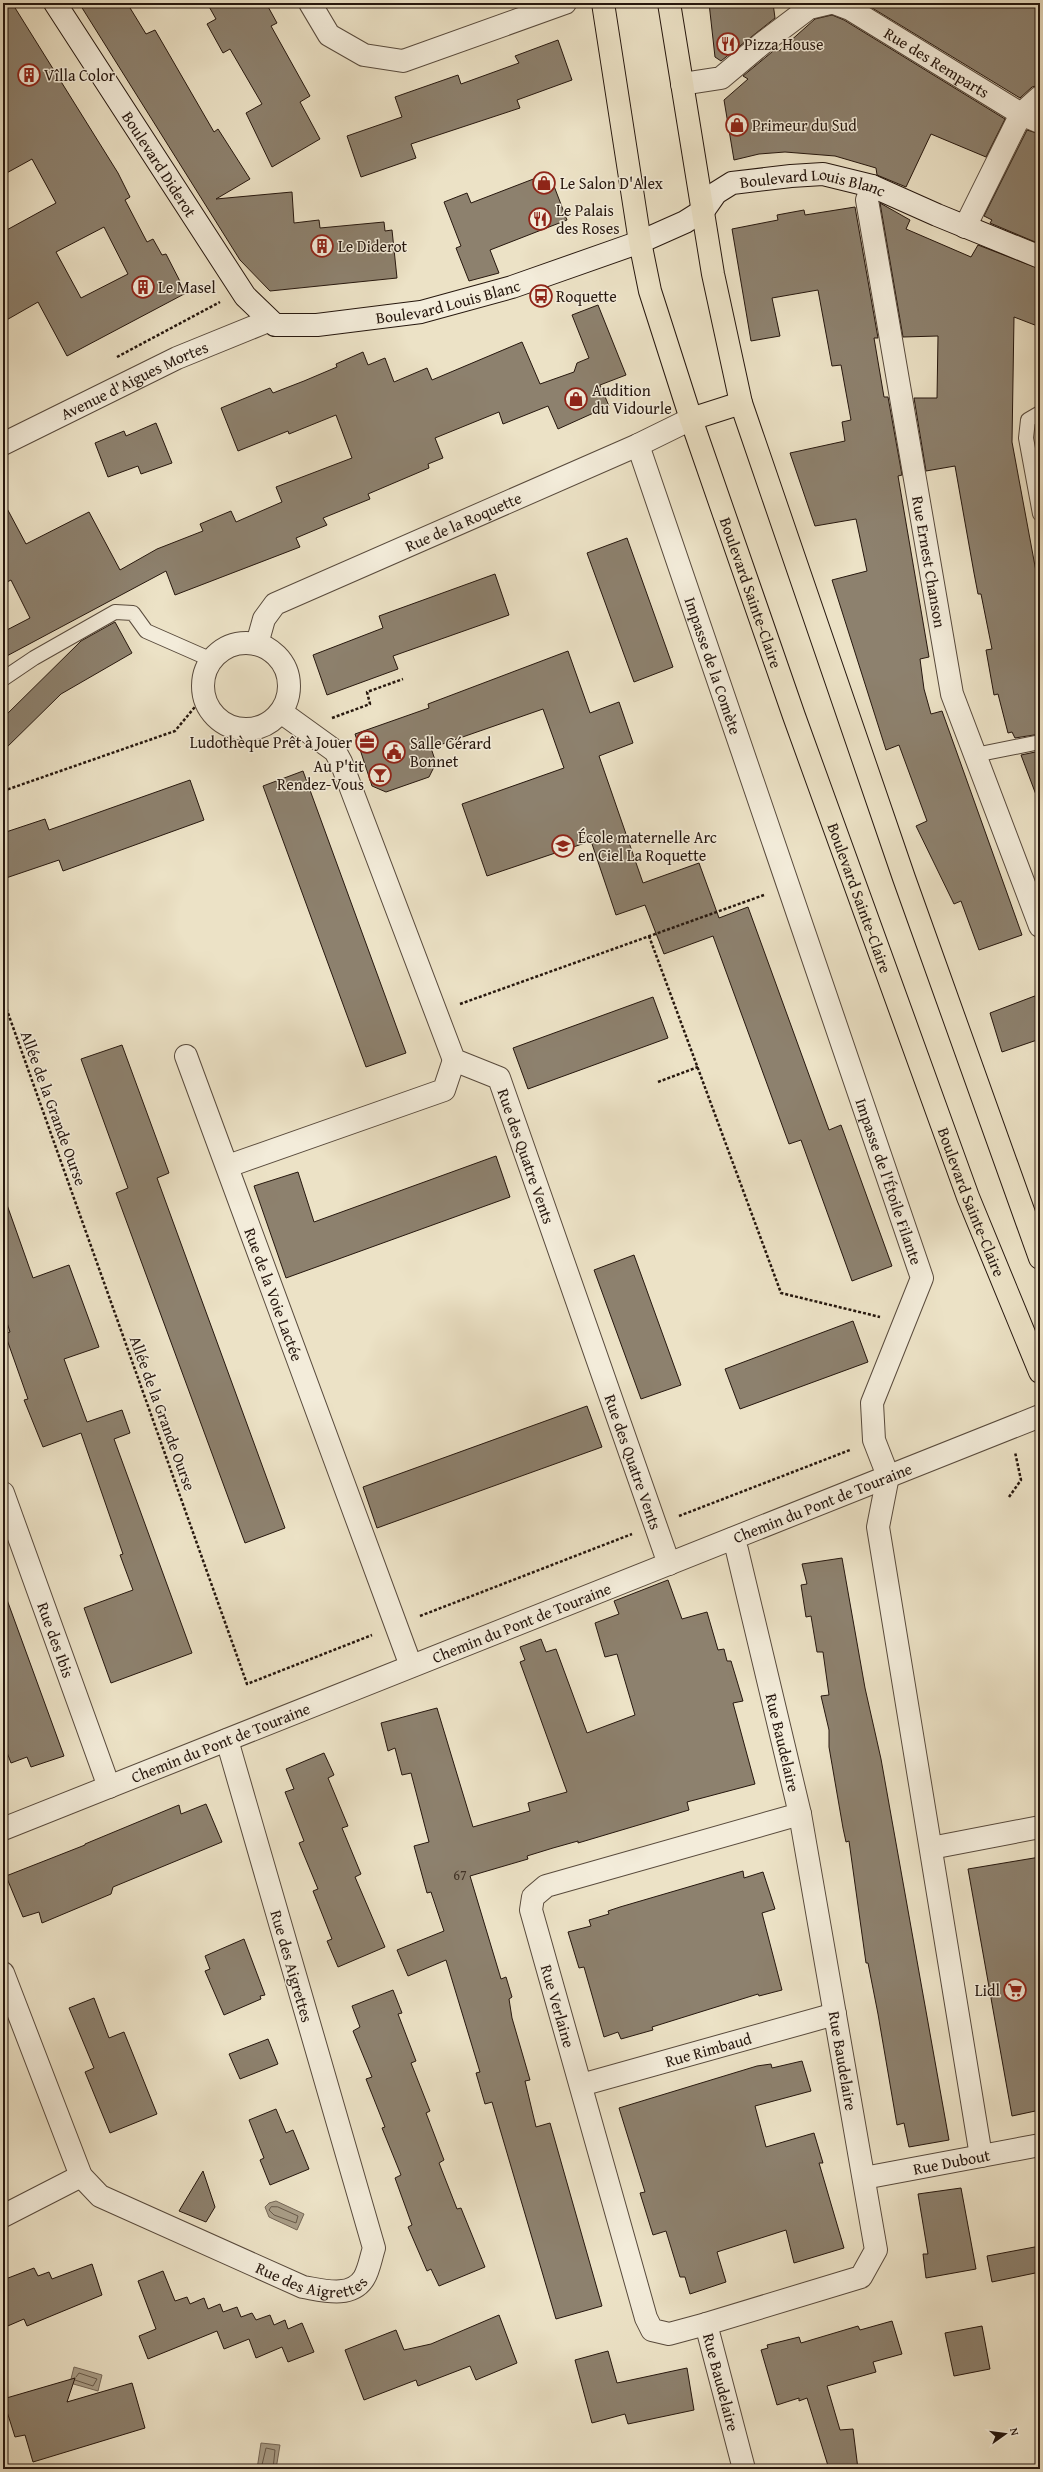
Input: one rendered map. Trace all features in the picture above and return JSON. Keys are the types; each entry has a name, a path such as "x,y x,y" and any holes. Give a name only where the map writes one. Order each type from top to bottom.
{"main road":[{"name":"Boulevard Sainte-Claire","path":"603,3 640,242 650,291 691,419 796,724 968,1197 1040,1372"},
{"path":"669,3 714,274 741,403 901,870 1040,1258"},
{"path":"691,419 741,403"}],"street":[{"name":"Boulevard Diderot","path":"55,3 245,296 268,321"},
{"path":"310,3 329,35 364,55 403,61 565,3"},
{"path":"682,84 721,78 764,42 809,8 830,3"},
{"name":"Rue des Remparts","path":"834,3 850,9 1030,118"},
{"path":"965,226 1030,118 1040,97"},
{"name":"Boulevard Louis Blanc","path":"268,321 275,325 288,327 421,312 512,288 640,242 685,222 704,210 716,193 732,183 791,176 823,174 872,186 1040,257"},
{"name":"Rue Ernest Chanson","path":"872,186 867,200 952,694 1040,926"},
{"name":"Avenue d'Aigues Mortes","path":"3,444 177,358 268,321"},
{"name":"Rue de la Roquette","path":"257,644 264,619 275,604 638,445 691,419"},
{"name":"Impasse de la Comète","path":"638,445 789,886"},
{"path":"244,642 257,644 268,648 285,666 290,690 281,712 272,721 260,727 248,730 235,728 215,716 204,696 204,677 212,660 220,651 232,645 244,642"},
{"path":"228,1166 444,1090 454,1060 341,762 335,751 281,712"},
{"name":"Impasse de l'Étoile Filante","path":"789,886 922,1278 872,1403 874,1440 888,1476"},
{"name":"Rue de la Voie Lactée","path":"186,1056 228,1166 411,1666"},
{"name":"Rue des Quatre Vents","path":"454,1060 499,1078 669,1564"},
{"name":"Chemin du Pont de Touraine","path":"3,1829 1040,1416"},
{"path":"888,1476 878,1527 981,2156"},
{"name":"Rue des Ibis","path":"3,1493 109,1786"},
{"name":"Rue Baudelaire","path":"732,1539 737,1550 800,1814 876,2250 860,2277 706,2324 744,2469"},
{"name":"Rue des Aigrettes","path":"3,1973 80,2176 100,2196 303,2287 338,2292 352,2288 364,2278 374,2248 227,1740"},
{"name":"Rue Verlaine","path":"706,2324 669,2334 652,2330 646,2318 531,1910 533,1897 546,1886 800,1814"},
{"path":"931,1848 1040,1827"},
{"name":"Rue Rimbaud","path":"581,2085 835,2014"},
{"name":"Rue Dubout","path":"864,2178 1040,2145"},
{"path":"3,2216 80,2176"}],"lane":[{"path":"1040,413 1028,420 1026,438 1040,514"},
{"path":"3,679 34,658 115,612 133,613 146,630 212,660"},
{"path":"975,755 1040,742"}],"path":[{"path":"322,741 333,716 370,704 367,692 403,678"},
{"path":"3,791 175,731 204,696"},
{"path":"436,1013 789,886"},
{"path":"649,936 781,1293 904,1324"},
{"name":"Allée de la Grande Ourse","path":"3,999 247,1684 396,1626"},
{"path":"658,1082 698,1067"},
{"path":"1007,1429 1021,1480 1009,1497"}],"water":[{"path":"276,2201 304,2214 297,2230 269,2217 265,2207 269,2203"},
{"path":"74,2367 102,2375 98,2391 70,2383"},
{"path":"261,2443 280,2445 276,2469 257,2469"}],"building":[{"path":"3,3 12,3 118,173 130,197 125,200 147,242 153,239 162,255 166,254 186,293 67,356 38,302 3,322 3,232 56,203 32,159 3,175","holes":["104,227 128,274 81,298 56,252"]},
{"path":"79,3 127,3 146,34 155,30 214,132 218,129 250,179 216,199 292,192 294,223 319,220 320,228 384,222 385,231 392,230 397,278 270,291 240,260"},
{"path":"207,3 266,3 277,23 271,26 310,96 300,102 320,139 272,167 246,113 262,104 230,49 223,53 207,24 216,19"},
{"path":"709,3 773,3 775,18 721,61 715,57"},
{"path":"864,3 1040,3 1040,85 1032,87 1020,98"},
{"path":"832,15 844,20 1005,119 986,157 931,134 906,187 877,175 876,168 835,156 785,152 759,154 734,160 724,100 748,79 743,76 778,47 779,51 815,19"},
{"path":"558,40 572,80 517,100 520,108 411,144 416,158 361,177 347,136 402,117 395,97 458,75 461,84 519,63 515,56"},
{"path":"1027,130 1040,134 1040,244 990,223 992,220 984,216"},
{"path":"549,173 567,220 490,250 499,273 469,281 456,248 461,246 444,202 467,193 471,203"},
{"path":"880,203 910,220 906,229 971,257 978,245 1040,269 1040,327 1014,317 1012,442 1040,593 1040,734 1015,738 1012,732 1008,733 998,694 994,695 986,650 992,649 981,594 978,594 955,466 926,471 914,398 937,398 938,336 903,337"},
{"path":"855,207 878,338 874,338 884,397 888,397 902,475 898,476 929,657 920,659 924,689 931,714 942,711 1022,935 979,950 961,901 954,904 916,826 927,821 899,745 886,750 832,580 867,571 856,519 815,526 790,453 845,441 842,422 851,420 841,365 832,366 818,290 772,298 780,336 751,341 732,229 778,220 777,215 804,210 805,215"},
{"path":"598,305 626,375 600,385 609,406 558,429 548,406 503,424 499,412 435,438 443,458 428,464 429,468 368,494 370,499 323,518 327,525 296,538 300,547 175,595 166,571 3,658 3,632 30,618 11,580 3,584 3,501 26,544 89,512 120,570 157,549 203,531 200,524 231,511 236,522 282,502 276,487 352,458 336,415 289,434 288,431 238,451 221,408 270,388 273,393 304,381 337,367 336,364 363,352 368,365 385,358 394,382 427,368 432,380 522,342 540,384 574,372 577,363 589,358 572,315"},
{"path":"156,423 172,463 141,474 138,466 108,477 95,443 124,431 126,436"},
{"path":"627,538 673,667 634,682 587,553"},
{"path":"495,574 509,615 393,656 398,669 327,695 313,655 383,628 379,616"},
{"path":"115,622 132,653 61,694 3,751 3,718 81,641"},
{"path":"568,651 590,713 619,702 633,743 599,756 643,883 699,863 719,918 748,907 829,1130 841,1125 892,1266 852,1281 801,1140 789,1144 713,936 664,954 645,905 616,915 591,841 487,876 462,804 564,768 543,709 431,748 436,763 429,777 386,792 372,786 355,734 429,708 428,704"},
{"path":"1040,751 1040,799 1038,800 1021,755"},
{"path":"303,771 406,1053 366,1067 263,786"},
{"path":"190,780 204,820 63,871 59,860 3,879 3,833 45,819 49,830"},
{"path":"1040,994 1040,1039 1002,1052 990,1013"},
{"path":"653,997 668,1038 528,1089 513,1048"},
{"path":"122,1045 169,1173 157,1178 285,1528 245,1543 116,1193 128,1188 81,1059"},
{"path":"496,1156 510,1197 286,1278 254,1186 298,1172 314,1222"},
{"path":"6,1202 33,1278 69,1265 99,1347 64,1359 87,1422 122,1410 130,1433 114,1439 192,1653 111,1683 84,1608 133,1590 120,1555 123,1554 81,1433 43,1447 24,1400 28,1399 5,1334 10,1332 3,1310 3,1203"},
{"path":"634,1255 681,1385 641,1399 594,1270"},
{"path":"853,1321 868,1362 740,1409 725,1369"},
{"path":"587,1406 602,1447 377,1528 363,1487"},
{"path":"842,1558 865,1688 881,1759 949,2140 909,2147 904,2123 897,2125 878,2014 868,1963 866,1963 849,1841 846,1842 843,1828 829,1747 829,1730 821,1696 829,1695 823,1652 817,1652 811,1616 806,1617 801,1585 807,1584 802,1564"},
{"path":"668,1580 682,1619 707,1612 718,1650 724,1649 727,1661 731,1661 743,1701 733,1703 755,1784 687,1802 689,1810 578,1843 578,1841 553,1848 527,1856 528,1859 470,1876 501,1979 506,1977 512,1997 509,1999 512,2018 530,2080 525,2081 536,2127 550,2123 602,2306 556,2319 492,2102 485,2104 476,2073 480,2072 446,1960 408,1976 397,1950 444,1931 431,1892 427,1893 414,1846 429,1842 411,1773 402,1775 395,1748 388,1751 381,1723 437,1708 473,1827 530,1811 528,1803 567,1792 520,1662 525,1660 520,1647 541,1639 546,1652 556,1649 587,1733 635,1715 617,1654 605,1657 595,1623 619,1614 614,1601"},
{"path":"3,1597 6,1597 64,1756 31,1767 27,1757 11,1763 3,1742"},
{"path":"324,1753 334,1775 328,1778 348,1826 342,1828 361,1874 355,1877 385,1947 338,1967 327,1941 332,1939 313,1891 318,1889 299,1843 304,1841 285,1792 294,1789 286,1769"},
{"path":"206,1804 222,1842 113,1887 111,1894 42,1923 39,1912 23,1917 6,1876 85,1845 179,1805 181,1814"},
{"name":"Lidl","path":"1040,1857 1040,2110 1012,2116 968,1869"},
{"path":"743,1871 744,1878 763,1872 775,1909 762,1913 782,1990 759,1996 758,1994 652,2027 653,2030 621,2039 618,2032 604,2037 584,1967 579,1968 568,1932 591,1926 589,1920 609,1914 608,1911"},
{"path":"244,1939 265,1995 260,1996 261,1999 224,2015 205,1971 210,1969 205,1956"},
{"path":"393,1990 402,2013 398,2014 416,2061 411,2063 430,2111 426,2113 444,2160 439,2163 457,2209 461,2208 485,2267 439,2286 431,2269 427,2271 408,2227 412,2225 395,2178 401,2175 382,2128 385,2127 366,2079 372,2077 353,2031 360,2027 352,2006"},
{"path":"94,1998 109,2038 124,2032 157,2114 110,2133 85,2072 94,2068 69,2008"},
{"path":"268,2039 278,2064 240,2079 229,2054"},
{"path":"802,2061 811,2091 755,2106 766,2147 814,2133 823,2163 819,2163 844,2248 794,2263 786,2230 717,2252 726,2282 690,2294 685,2277 680,2277 666,2231 653,2235 640,2193 645,2192 619,2108 757,2066 771,2064 772,2068"},
{"path":"276,2109 286,2133 293,2130 309,2169 270,2185 260,2160 264,2158 249,2120"},
{"path":"203,2171 215,2207 206,2222 179,2211"},
{"path":"961,2188 976,2269 926,2278 923,2254 928,2254 918,2194"},
{"path":"1040,2246 1040,2272 992,2282 987,2256"},
{"path":"92,2264 102,2295 27,2326 24,2319 3,2328 3,2280 34,2268 38,2276 49,2272 52,2279"},
{"path":"163,2271 175,2301 187,2297 190,2304 204,2298 208,2309 220,2304 223,2312 237,2307 241,2317 252,2313 256,2320 270,2315 274,2325 285,2320 288,2329 302,2323 314,2352 288,2362 282,2347 256,2358 249,2339 224,2349 217,2331 148,2359 139,2336 156,2329 138,2281"},
{"path":"499,2315 517,2363 476,2380 470,2366 418,2386 416,2380 364,2400 345,2350 396,2330 404,2350 431,2344"},
{"path":"892,2321 902,2354 873,2362 876,2372 827,2386 840,2430 853,2429 858,2469 829,2469 807,2398 799,2401 799,2398 777,2405 761,2350 768,2348 767,2345 799,2337 801,2343 858,2326 860,2330"},
{"path":"982,2326 990,2369 954,2376 945,2333"},
{"path":"608,2351 617,2383 687,2368 694,2410 628,2424 625,2414 592,2423 575,2360"},
{"path":"75,2378 67,2402 132,2383 145,2428 33,2462 25,2435 15,2437 3,2399"}],"place":[{"name":"Pizza House","path":"728,44"},
{"name":"Vîlla Color","path":"29,75"},
{"name":"Primeur du Sud","path":"737,125"},
{"name":"Le Salon D'Alex","path":"544,183"},
{"name":"Le Palais des Roses","path":"540,219"},
{"name":"Le Diderot","path":"322,246"},
{"name":"Le Masel","path":"143,287"},
{"name":"Roquette","path":"541,296"},
{"name":"Audition du Vidourle","path":"576,399"},
{"name":"Ludothèque Prêt à Jouer","path":"367,742"},
{"name":"Salle Gérard Bonnet","path":"394,752"},
{"name":"Au P'tit Rendez-Vous","path":"380,775"},
{"name":"École maternelle Arc en Ciel La Roquette","path":"563,846"},
{"name":"Lidl","path":"1015,1990"}]}
